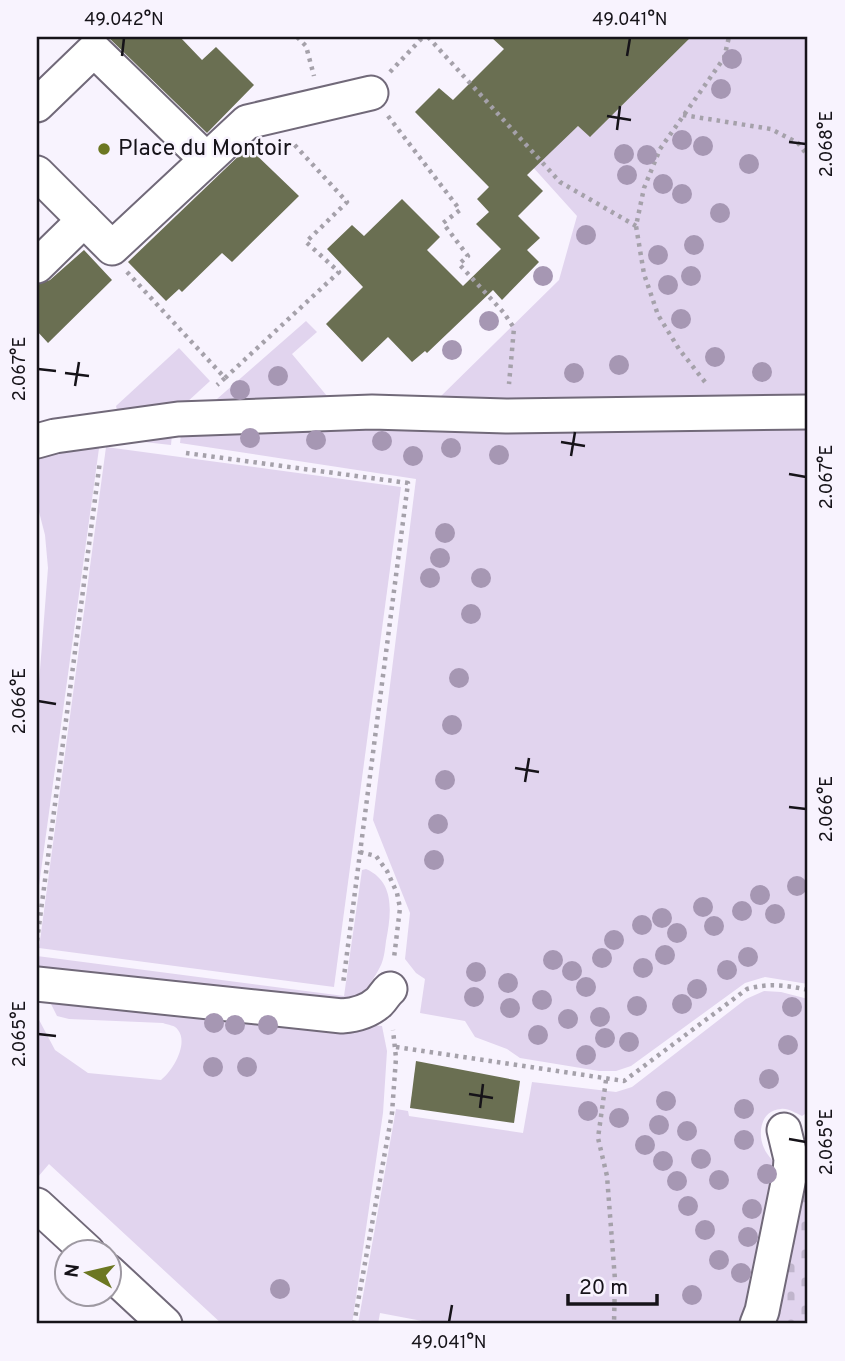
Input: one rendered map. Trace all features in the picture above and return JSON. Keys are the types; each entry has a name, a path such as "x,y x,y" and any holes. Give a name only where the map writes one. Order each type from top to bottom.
{"street":[{"path":"37,105 94,50 206,159"},
{"path":"37,173 112,248 247,122 371,93"},
{"path":"37,266 84,220"},
{"path":"37,441 55,436 178,419 372,412 506,416 808,412"},
{"path":"37,984 342,1016 357,1015 365,1011 380,1001 390,989"},
{"path":"757,1324 762,1311 790,1173 791,1159 784,1130"},
{"path":"37,1205 73,1238"},
{"path":"122,1284 165,1324"}],"path":[{"path":"297,37 306,47 321,104"},
{"path":"506,416 514,328 504,313 459,264 468,257 443,223 460,210 371,93 426,37 560,182 636,226"},
{"path":"729,37 724,58 660,149 644,188 636,226 644,274 658,315 679,349 730,413"},
{"path":"682,115 771,129 798,143 808,156"},
{"path":"216,386 339,272 306,242 348,202 268,116"},
{"path":"112,248 121,267 225,378"},
{"path":"172,451 408,483 342,992"},
{"path":"37,941 101,456"},
{"path":"354,1324 392,1113 396,1047 390,989 400,908 397,893 382,864 372,854 360,852"},
{"path":"396,1047 624,1081 747,989 762,984 808,990"},
{"path":"606,1080 598,1138 607,1176 615,1280 614,1324"}],"green space":[{"path":"691,37 808,37 808,401 436,401 559,280 577,216 531,165 578,126 591,136"},
{"path":"306,321 317,332 292,354 332,402 201,413"},
{"path":"179,348 210,381 174,414 119,418 116,406"},
{"path":"173,424 171,445 108,438 100,441 37,900 37,708 48,568 45,535 37,504 37,449"},
{"path":"808,424 808,984 765,977 745,983 631,1066 616,1071 599,1071 520,1058 507,1049 475,1037 465,1021 420,1013 425,979 416,973 405,959 410,913 373,820 416,479 180,443 182,425"},
{"path":"106,447 401,487 334,987 39,948"},
{"path":"366,869 376,875 387,891 389,921 381,964 371,983 352,1007 37,975 37,956 344,996 362,870"},
{"path":"764,991 808,999 808,1112 802,1116 786,1109 774,1110 762,1123 764,1148 781,1170 745,1324 438,1324 380,1313 378,1324 358,1324 396,1109 408,1111 409,1116 523,1133 532,1082 616,1092 632,1087 746,999"},
{"path":"47,996 382,1026 387,1051 383,1113 352,1324 222,1324 49,1164 37,1178 37,1016 55,1050 88,1073 161,1080 178,1057 182,1043 177,1028 163,1023 69,1019 57,1016"},
{"path":"808,1139 808,1324 770,1324"}],"building":[{"path":"108,37 180,37 202,60 216,47 254,85 207,133"},
{"path":"491,37 691,37 590,137 578,126 527,175 543,191 518,216 540,238 527,250 539,262 502,300 493,290 427,353 425,351 412,362 388,337 362,362 326,324 363,287 327,249 352,225 364,236 402,199 440,237 427,250 463,286 501,249 476,224 489,212 477,199 489,187 415,112 439,88 453,100 504,49"},
{"path":"248,147 299,196 232,262 222,253 182,292 179,289 166,301 128,262"},
{"path":"84,250 112,280 48,343 37,331 37,285 50,280"},
{"path":"416,1061 520,1081 514,1123 410,1108"}],"place":[{"name":"Place du Montoir","path":"104,149"}]}
